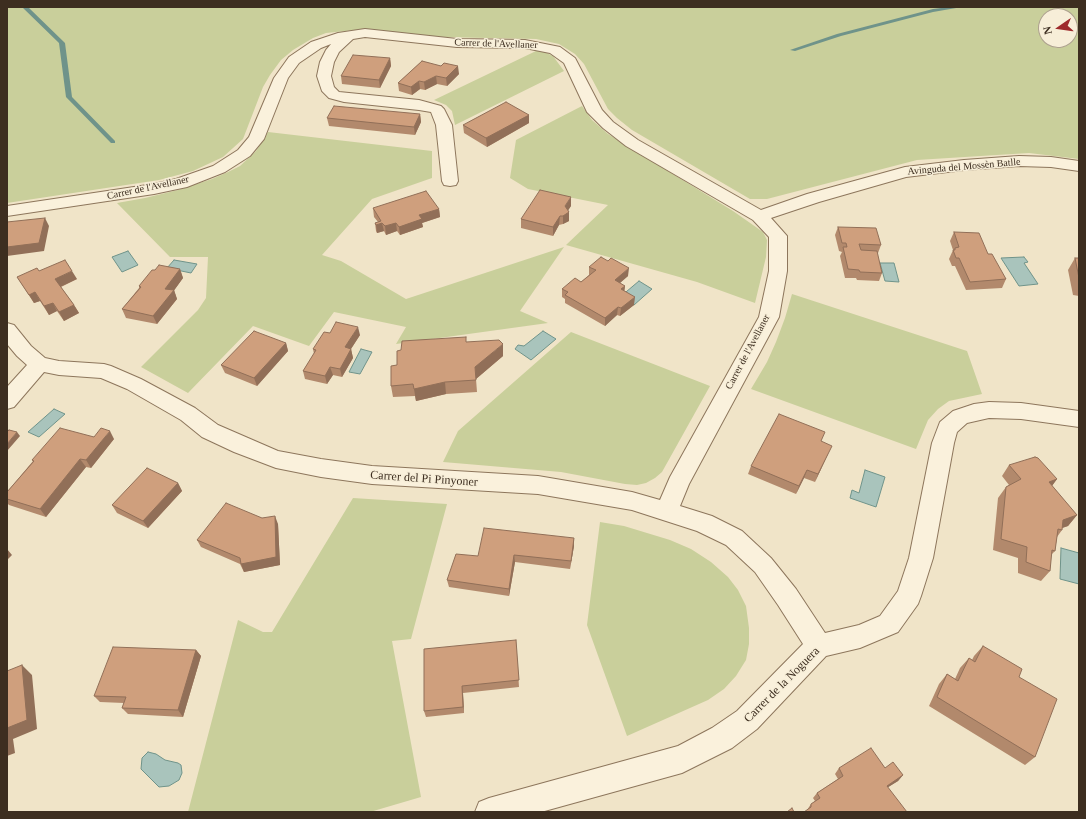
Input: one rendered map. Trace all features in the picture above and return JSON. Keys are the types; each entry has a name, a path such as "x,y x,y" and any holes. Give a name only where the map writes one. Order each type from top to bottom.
{"street":[{"name":"Carrer de l'Avellaner","path":"7,211 154,189 181,183 219,169 244,153 256,139 265,120 280,78 294,60 304,52 326,41 349,35 379,34 457,43 525,44 555,50 570,61 595,112 608,125 632,143 759,216 778,236 780,251 774,296 768,317 678,483 667,511"},
{"path":"349,35 333,50 327,62 324,76 327,88 334,95 344,98 419,105 436,109 439,112 444,126 450,181"},
{"name":"Avinguda del Mossèn Batlle","path":"759,216 813,198 905,172 964,165 1019,161 1051,162 1079,166"},
{"path":"7,330 24,351 39,364 7,401"},
{"name":"Carrer del Pi Pinyoner","path":"39,364 60,368 104,371 134,384 188,414 210,431 242,446 276,459 321,468 372,475 538,486 632,501 704,523 734,538 763,565 787,597 819,646"},
{"name":"Carrer de la Noguera","path":"489,812 682,759 722,738 747,720 819,646 860,636 889,624 909,596 921,558 943,443 948,428 960,417 974,412 989,410 1028,412 1079,419"}],"green space":[{"path":"7,7 1079,7 1079,159 1029,153 917,160 767,199 750,199 632,130 617,118 608,109 584,64 575,54 559,44 536,39 441,37 365,29 326,33 313,38 293,50 281,60 263,87 243,139 223,157 193,171 159,180 7,203"},
{"path":"536,51 543,51 553,56 564,71 455,125 452,111 446,105 434,100"},
{"path":"582,106 592,120 608,134 733,211 763,232 767,240 766,257 755,303 697,282 566,245 608,205 528,189 510,178 516,140"},
{"path":"268,132 432,151 432,178 372,199 322,255 341,261 406,299 564,247 520,311 548,323 396,344 406,327 334,312 309,346 253,326 188,393 141,367 198,310 206,298 208,257 170,257 117,203 178,190 228,172 240,166 256,151"},
{"path":"792,294 967,351 982,394 949,401 938,409 928,420 916,449 751,389 767,362 776,342"},
{"path":"571,332 710,386 662,472 646,483 637,485 561,472 443,462 458,431"},
{"path":"353,498 447,504 411,639 392,641 421,797 370,812 188,812 238,620 263,632 272,632"},
{"path":"600,522 624,526 670,540 691,549 711,562 728,577 738,590 746,606 749,628 749,644 746,660 736,676 724,689 708,700 627,736 587,625"}],"water":[{"path":"128,251 138,265 122,272 112,257"},
{"path":"1024,257 1028,262 1024,263 1038,284 1019,286 1001,258"},
{"path":"174,260 197,264 191,273 167,268"},
{"path":"880,263 894,263 899,282 885,281"},
{"path":"639,281 652,289 634,305 620,297"},
{"path":"543,331 556,339 531,360 515,349 518,345 524,346"},
{"path":"361,349 372,352 360,374 349,372"},
{"path":"54,409 65,414 39,437 28,432"},
{"path":"865,470 885,477 876,507 850,498 852,490 859,493"},
{"path":"1061,548 1079,553 1079,584 1060,579"},
{"path":"148,752 156,754 165,760 181,765 182,773 179,780 169,786 159,787 141,769 142,758"}],"building":[{"path":"353,55 390,58 379,80 341,76"},
{"path":"422,61 441,66 444,63 458,66 446,78 436,76 424,82 419,81 411,87 398,83"},
{"path":"506,102 529,115 486,138 463,125"},
{"path":"334,106 420,114 414,127 327,118"},
{"path":"540,190 571,197 565,206 569,212 563,216 560,216 553,227 521,219"},
{"path":"426,191 439,209 419,215 422,219 399,227 396,223 385,226 382,223 376,225 375,223 381,221 373,208"},
{"path":"45,218 39,243 7,247 7,222"},
{"path":"838,227 876,228 881,245 859,244 861,250 877,251 882,273 860,272 859,270 848,269 843,247 847,247 846,243 842,243"},
{"path":"954,232 979,233 988,254 992,254 1006,279 970,282 959,258 956,258 953,250 959,247"},
{"path":"601,257 608,261 611,258 629,268 615,280 625,286 621,289 635,297 621,308 618,307 605,318 565,295 568,292 562,289 575,278 581,282 596,270 589,267"},
{"path":"1075,258 1079,258 1079,278"},
{"path":"65,260 72,271 55,279 74,305 59,312 53,303 44,306 35,292 29,295 17,277 37,268 39,271"},
{"path":"159,265 180,269 165,289 174,290 153,316 122,309 141,287 139,286 152,270 155,270"},
{"path":"336,322 358,327 345,347 351,349 340,369 330,367 325,376 303,371 316,350 313,349 324,332 330,333"},
{"path":"254,331 286,343 254,378 221,365"},
{"path":"466,337 466,342 499,340 503,344 475,367 476,380 445,382 414,389 413,384 391,386 391,366 397,365 397,351 401,350 402,341"},
{"path":"779,414 825,432 821,441 832,446 818,474 807,470 799,486 751,466"},
{"path":"60,428 94,437 101,428 110,431 86,460 80,459 40,509 7,499 7,492"},
{"path":"9,430 17,432 7,444 7,432"},
{"path":"1035,457 1038,458 1057,479 1049,482 1077,515 1063,520 1062,530 1058,529 1055,551 1052,550 1050,571 1026,562 1027,547 1001,539 1006,487 1021,479 1009,465"},
{"path":"147,468 178,483 143,521 112,505"},
{"path":"226,503 262,518 275,516 276,557 241,564 240,558 197,540"},
{"path":"484,528 574,538 571,561 514,555 509,589 447,580 456,554 478,556"},
{"path":"516,640 519,680 462,686 463,707 424,711 424,649"},
{"path":"983,646 1022,669 1019,677 1057,699 1035,757 937,697 947,674 958,681 969,658 975,662"},
{"path":"113,647 196,650 178,710 122,708 126,697 94,696"},
{"path":"22,665 27,720 7,728 7,671"},
{"path":"871,748 885,768 893,762 903,775 887,786 907,812 804,812 811,807 811,804 820,798 817,793 843,776 839,768"},
{"path":"792,808 794,812 787,812"}],"waterway":[{"path":"25,7 62,43 69,97 113,142"},
{"path":"793,50 839,35 933,11 959,7"}]}
